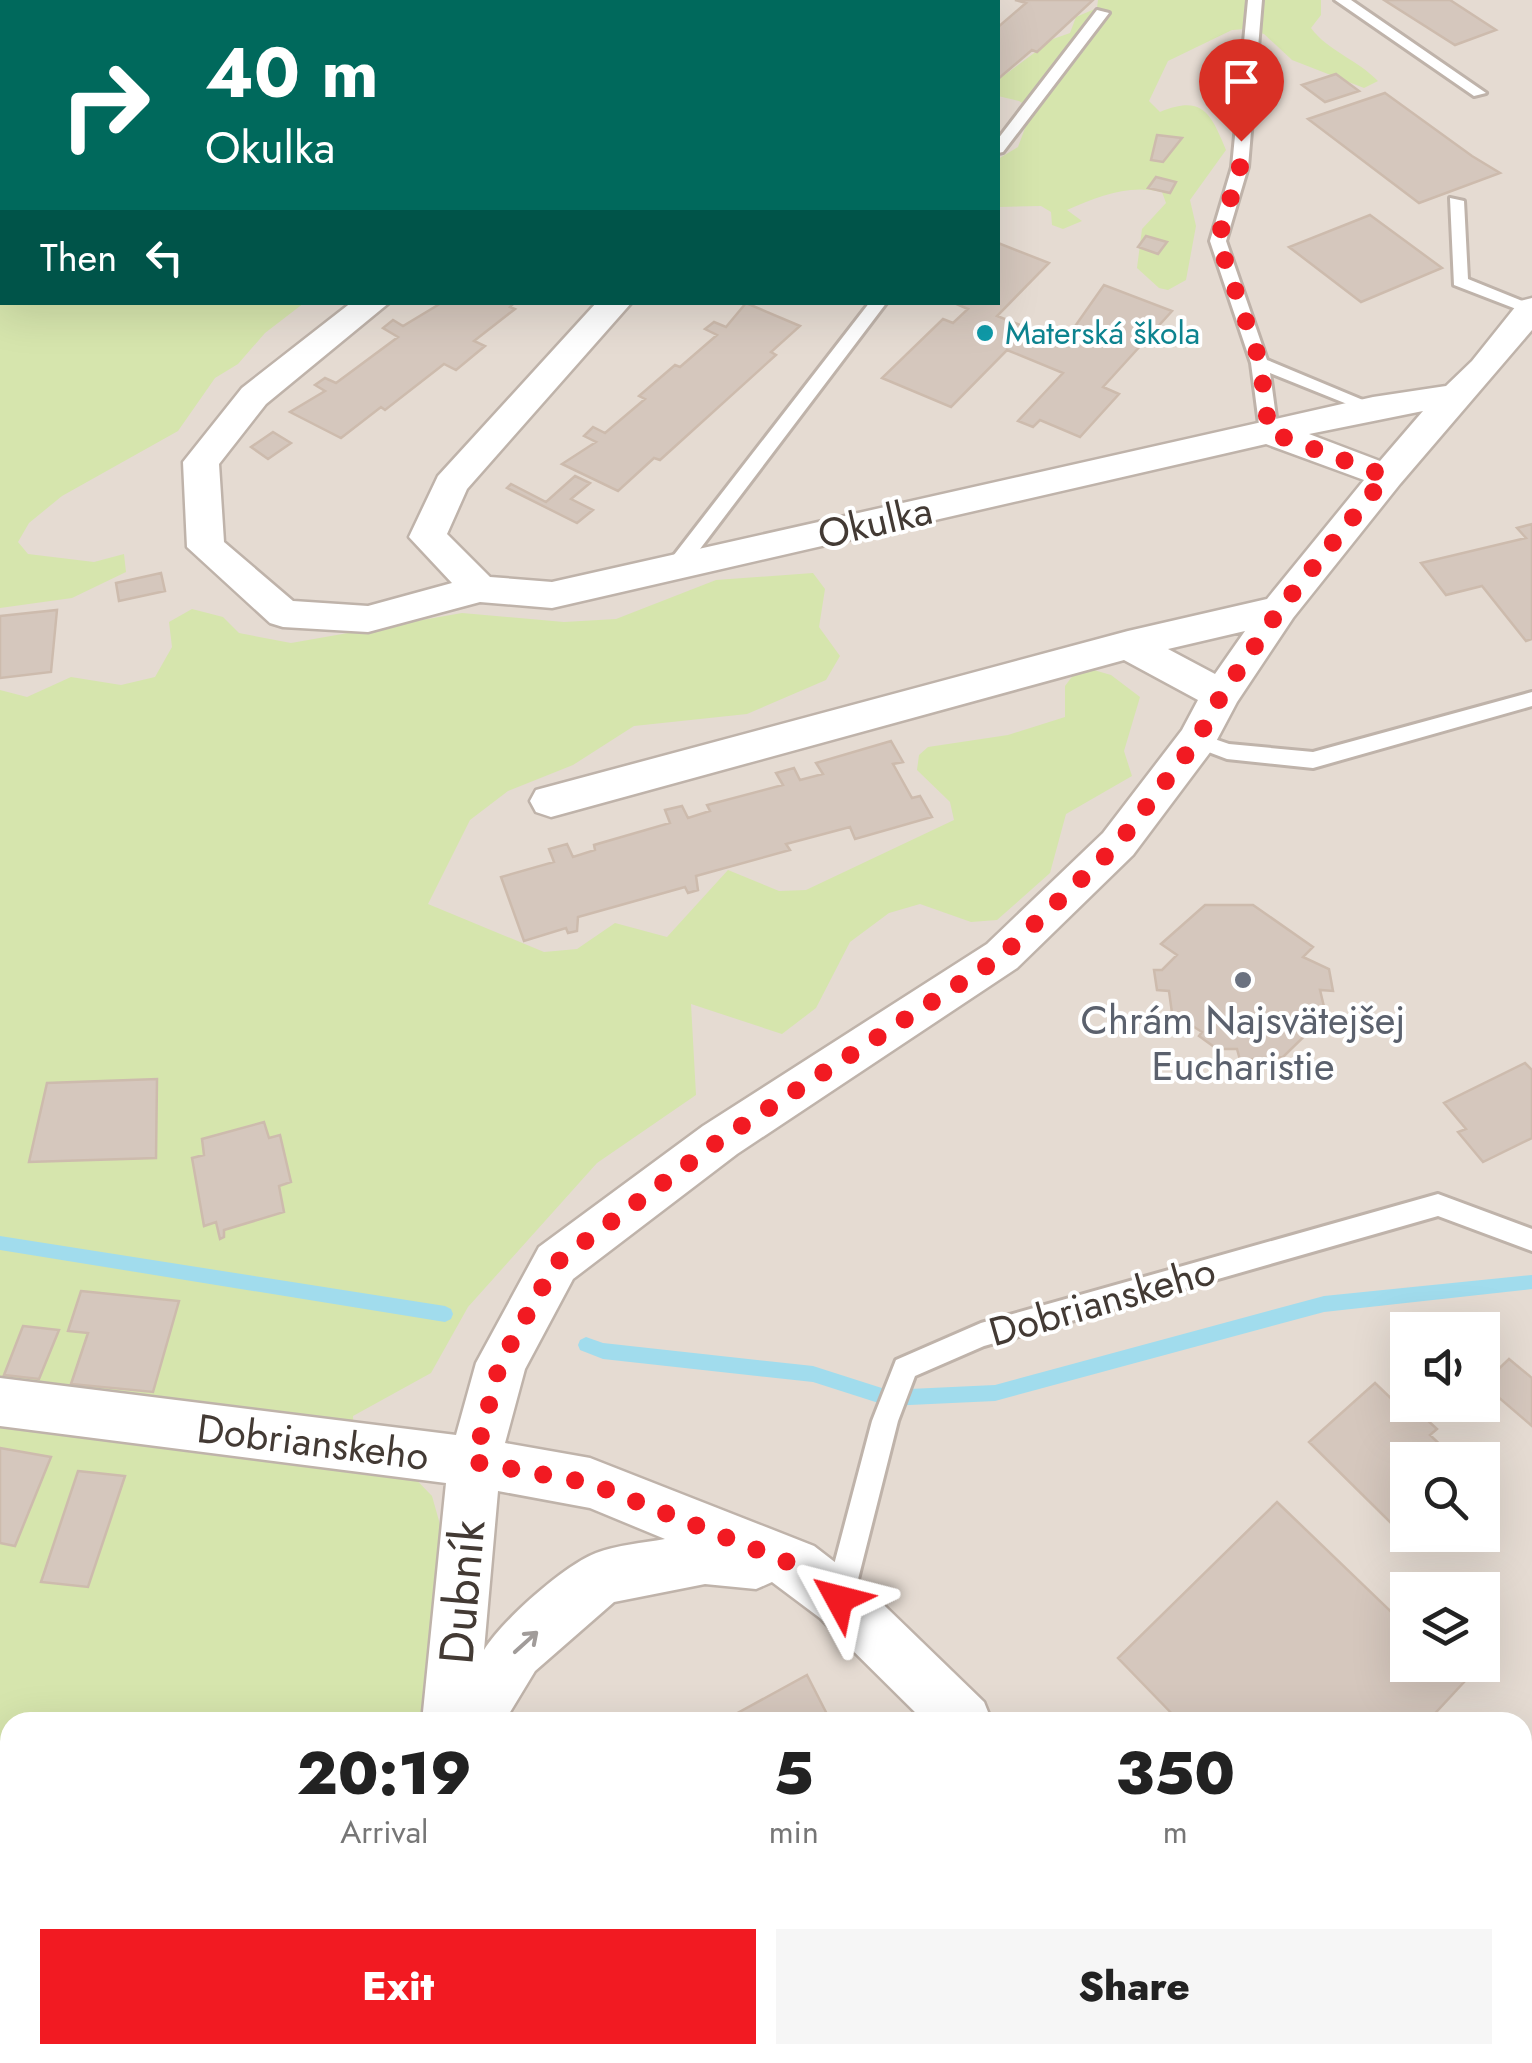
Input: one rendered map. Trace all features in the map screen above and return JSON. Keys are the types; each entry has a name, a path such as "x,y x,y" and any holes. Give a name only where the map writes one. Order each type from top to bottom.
{"street":[{"name":"Okulka","path":"370,305 254,396 201,462 206,547 283,614 368,619 480,589 552,596 1373,408 1456,396"},
{"path":"480,589 426,537 451,484 613,305"},
{"path":"474,1462 504,1356 556,1263 720,1140 1002,956 1118,844 1197,740 1221,696 1280,609 1386,476 1484,370 1532,309"},
{"path":"1269,432 1386,476"},
{"path":"552,801 1128,644 1280,609"},
{"path":"1128,644 1221,696"},
{"name":"Dobrianskeho","path":"0,1402 474,1462 590,1483 795,1565 839,1599 954,1712"},
{"name":"Dubník","path":"451,1712 474,1462"},
{"path":"479,1712 515,1651 602,1578 705,1558 795,1565"}],"lane":[{"path":"1255,0 1240,167 1218,240 1260,362 1269,432"},
{"path":"1342,0 1480,93"},
{"path":"1000,146 1102,13"},
{"path":"1456,201 1460,282 1532,309"},
{"path":"674,569 877,305"},
{"path":"1260,362 1373,408"},
{"path":"1197,740 1227,751 1312,760 1532,699"},
{"name":"Dobrianskeho","path":"839,1599 885,1421 905,1368 981,1335 1438,1205 1532,1240"}],"shaded area":[{"path":"1000,0 1532,0 1532,1712 0,1712 0,305 1000,305"}],"green space":[{"path":"1098,0 1321,0 1321,15 1311,28 1378,81 1364,88 1292,60 1264,34 1246,29 1232,30 1168,61 1149,101 1160,112 1186,105 1204,111 1226,150 1190,200 1196,226 1186,280 1168,290 1159,288 1137,268 1142,229 1166,203 1162,192 1125,190 1091,200 1067,210 1082,221 1063,229 1052,225 1051,212 1041,206 1000,207 1000,158 1018,147 1032,109 1000,96 1000,79 1053,39 1070,33 1076,17 1097,8"},
{"path":"0,305 301,305 265,333 238,364 215,378 178,431 62,496 29,523 18,542 28,554 94,562 124,554 126,572 72,598 0,608"},
{"path":"813,573 825,589 819,627 840,656 826,680 747,714 634,726 573,765 508,791 470,820 428,904 544,952 577,949 615,923 667,937 728,870 779,891 806,890 954,820 950,802 917,770 919,755 928,747 1008,735 1065,717 1065,686 1080,666 1111,675 1140,697 1124,751 1132,776 1066,814 1050,873 997,920 971,922 920,904 889,913 850,942 816,1008 782,1034 691,1004 696,1095 597,1163 468,1307 431,1373 353,1416 354,1450 402,1465 432,1496 457,1585 442,1712 0,1712 0,690 27,697 71,677 121,685 155,677 172,647 169,622 192,609 223,617 239,633 291,643 462,613 564,622 616,619 716,580"}],"building":[{"path":"1015,0 1093,0 1037,52 1032,50 1000,77 1000,25 1026,3"},
{"path":"1384,0 1450,0 1496,30 1455,45"},
{"path":"1336,74 1359,91 1325,102 1302,85"},
{"path":"1385,93 1500,173 1419,203 1308,119"},
{"path":"1157,135 1182,138 1163,162 1151,160"},
{"path":"1156,177 1176,182 1170,193 1148,188"},
{"path":"1370,215 1442,268 1361,302 1289,247"},
{"path":"1146,236 1167,242 1158,254 1138,247"},
{"name":"Materská škola","path":"1000,244 1049,263 997,316 1064,342 1104,285 1172,311 1103,387 1119,394 1080,437 1040,420 1033,427 1018,421 1063,373 1007,350 951,407 882,378 943,319 953,323 968,309 959,305 1000,305"},
{"path":"438,305 512,305 515,309 474,341 485,346 456,370 444,364 341,438 290,412 325,391 315,385 325,378 336,383 398,337 383,328 393,320 403,326"},
{"path":"744,305 800,326 771,352 776,355 660,460 654,458 618,491 562,464 596,442 584,436 593,427 605,433 645,399 639,396 717,335 705,329 714,322 726,327"},
{"path":"273,432 291,443 268,459 251,447"},
{"path":"575,476 590,483 571,499 593,510 577,523 507,488 511,484 546,502"},
{"path":"1532,524 1532,639 1526,641 1482,586 1446,595 1421,563 1526,538 1517,528"},
{"path":"161,573 165,591 119,601 116,583"},
{"path":"57,610 51,672 0,678 0,616"},
{"path":"891,741 903,762 893,764 912,798 920,796 932,817 855,839 850,827 786,844 790,850 696,876 698,890 688,893 685,887 578,917 577,931 568,933 566,928 524,941 501,877 554,862 549,849 567,844 573,857 595,850 594,845 670,823 665,810 682,806 688,818 710,811 707,805 783,785 776,773 794,768 800,780 823,774 816,763"},
{"name":"Chrám Najsvätejšej Eucharistie","path":"1205,905 1253,905 1313,947 1303,957 1329,969 1333,991 1320,990 1326,1015 1283,1057 1240,1060 1237,1049 1217,1049 1199,1036 1202,1032 1172,1013 1169,991 1157,990 1154,970 1162,970 1177,955 1161,944"},
{"path":"1525,1063 1532,1070 1532,1138 1483,1162 1458,1132 1466,1129 1444,1103"},
{"path":"157,1079 156,1158 29,1162 47,1083"},
{"path":"264,1122 269,1138 280,1135 291,1182 279,1186 284,1212 224,1230 220,1239 216,1222 204,1226 192,1158 204,1155 202,1139"},
{"path":"81,1291 179,1301 153,1392 71,1384 88,1333 68,1331"},
{"path":"23,1326 59,1330 39,1379 4,1375"},
{"path":"1509,1359 1532,1378 1532,1426 1500,1399 1500,1368"},
{"path":"1375,1383 1390,1397 1390,1422 1429,1422 1437,1429 1430,1435 1437,1442 1390,1442 1390,1522 1309,1442"},
{"path":"0,1448 51,1457 15,1546 0,1543"},
{"path":"78,1471 125,1476 88,1587 41,1582"},
{"path":"1277,1502 1390,1611 1390,1682 1464,1682 1436,1712 1170,1712 1118,1658"},
{"path":"807,1675 826,1712 739,1712"}],"waterway":[{"path":"0,1243 445,1314"},
{"path":"586,1345 603,1351 813,1374 888,1398 995,1393 1324,1304 1532,1282"}],"place":[{"name":"Materská škola","path":"985,333"},
{"name":"Chrám Najsvätejšej Eucharistie","path":"1243,980"}],"route":[{"path":"839,1599 795,1565 590,1483 474,1462 500,1363 556,1263 720,1140 1002,956 1118,844 1197,740 1221,696 1280,609 1386,476 1269,432 1260,362 1218,240 1240,167 1241,141"}]}
